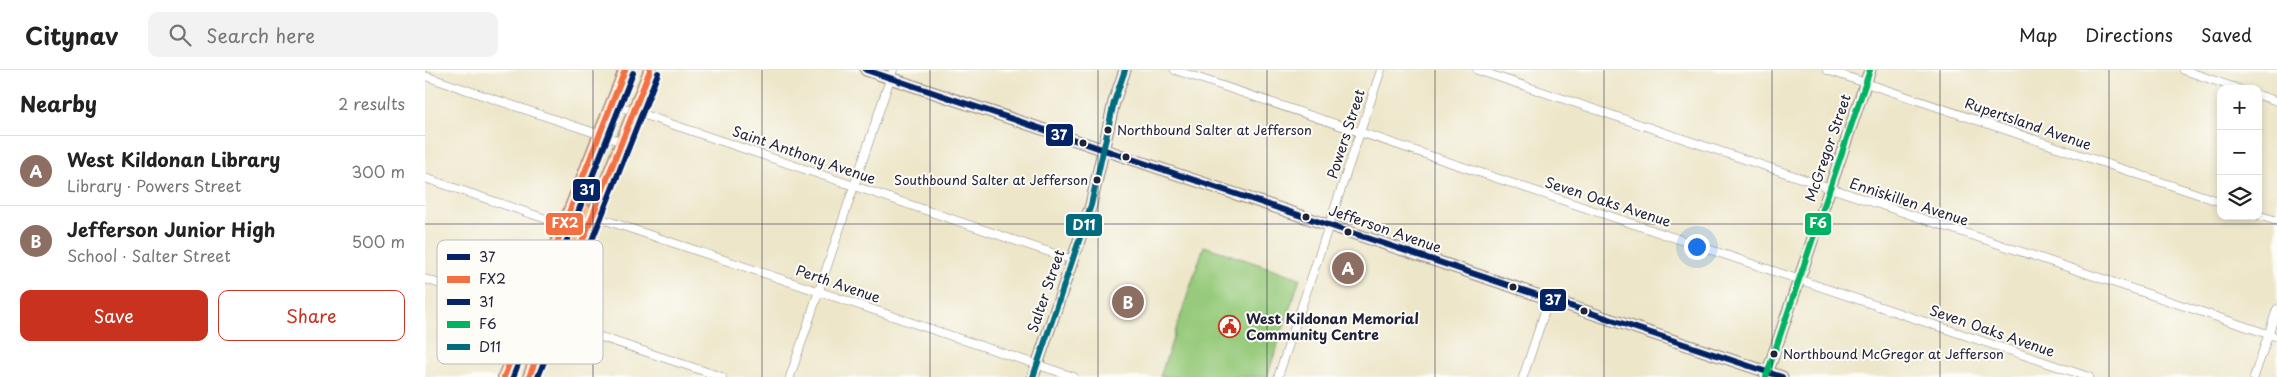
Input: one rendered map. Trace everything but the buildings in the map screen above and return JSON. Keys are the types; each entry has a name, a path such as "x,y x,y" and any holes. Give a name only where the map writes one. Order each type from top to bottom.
{"main road":[{"path":"558,240 625,70"},
{"path":"583,240 650,70"},
{"path":"577,192 582,207 593,216"},
{"path":"564,225 573,230 577,240"},
{"path":"504,377 509,364"},
{"path":"529,377 534,364"}],"street":[{"name":"Jefferson Avenue","path":"866,70 892,74 1105,152 1329,225 1767,374 1782,377"},
{"name":"Salter Street","path":"1033,377 1091,205 1105,152 1114,102 1125,70"},
{"name":"Seven Oaks Avenue","path":"1175,70 2089,377"},
{"name":"Powers Street","path":"1278,377 1381,70"},
{"name":"Enniskillen Avenue","path":"1477,70 2273,336"},
{"name":"Rupertsland Avenue","path":"1827,70 2217,201"},
{"name":"McGregor Street","path":"1767,374 1870,70"},
{"path":"2184,70 2227,85"},
{"path":"790,377 892,74"},
{"path":"425,76 622,142"},
{"path":"2262,96 2277,102"},
{"name":"Saint Anthony Avenue","path":"612,104 1073,260"},
{"path":"425,178 564,225"},
{"name":"Perth Avenue","path":"593,216 1074,377"},
{"path":"2262,216 2277,221"},
{"path":"425,279 437,283"},
{"path":"1523,377 1549,299"},
{"path":"2254,377 2273,336 2277,309"},
{"path":"603,337 721,377"}],"green space":[{"name":"West Kildonan Memorial Community Centre","path":"1204,246 1300,278 1267,377 1160,377"}],"transit line":[{"name":"FX2","path":"558,240 625,70"},
{"name":"FX2","path":"583,240 650,70"},
{"name":"37","path":"866,70 1782,377"},
{"name":"D11","path":"1033,377 1091,205 1114,102 1125,70"},
{"name":"F6","path":"1766,377 1870,70"},
{"name":"31","path":"567,240 633,73"},
{"name":"31","path":"592,240 658,73"},
{"name":"FX2","path":"504,377 509,364"},
{"name":"31","path":"513,377 518,364"},
{"name":"FX2","path":"529,377 534,364"},
{"name":"31","path":"538,377 543,364"}],"place":[{"name":"Northbound Salter at Jefferson","path":"1108,130"},
{"name":"Southbound Salter at Jefferson","path":"1097,180"},
{"name":"West Kildonan Library","path":"1348,268"},
{"name":"Jefferson Junior High","path":"1128,302"},
{"name":"West Kildonan Memorial Community Centre","path":"1230,327"},
{"name":"Northbound McGregor at Jefferson","path":"1774,354"}]}
